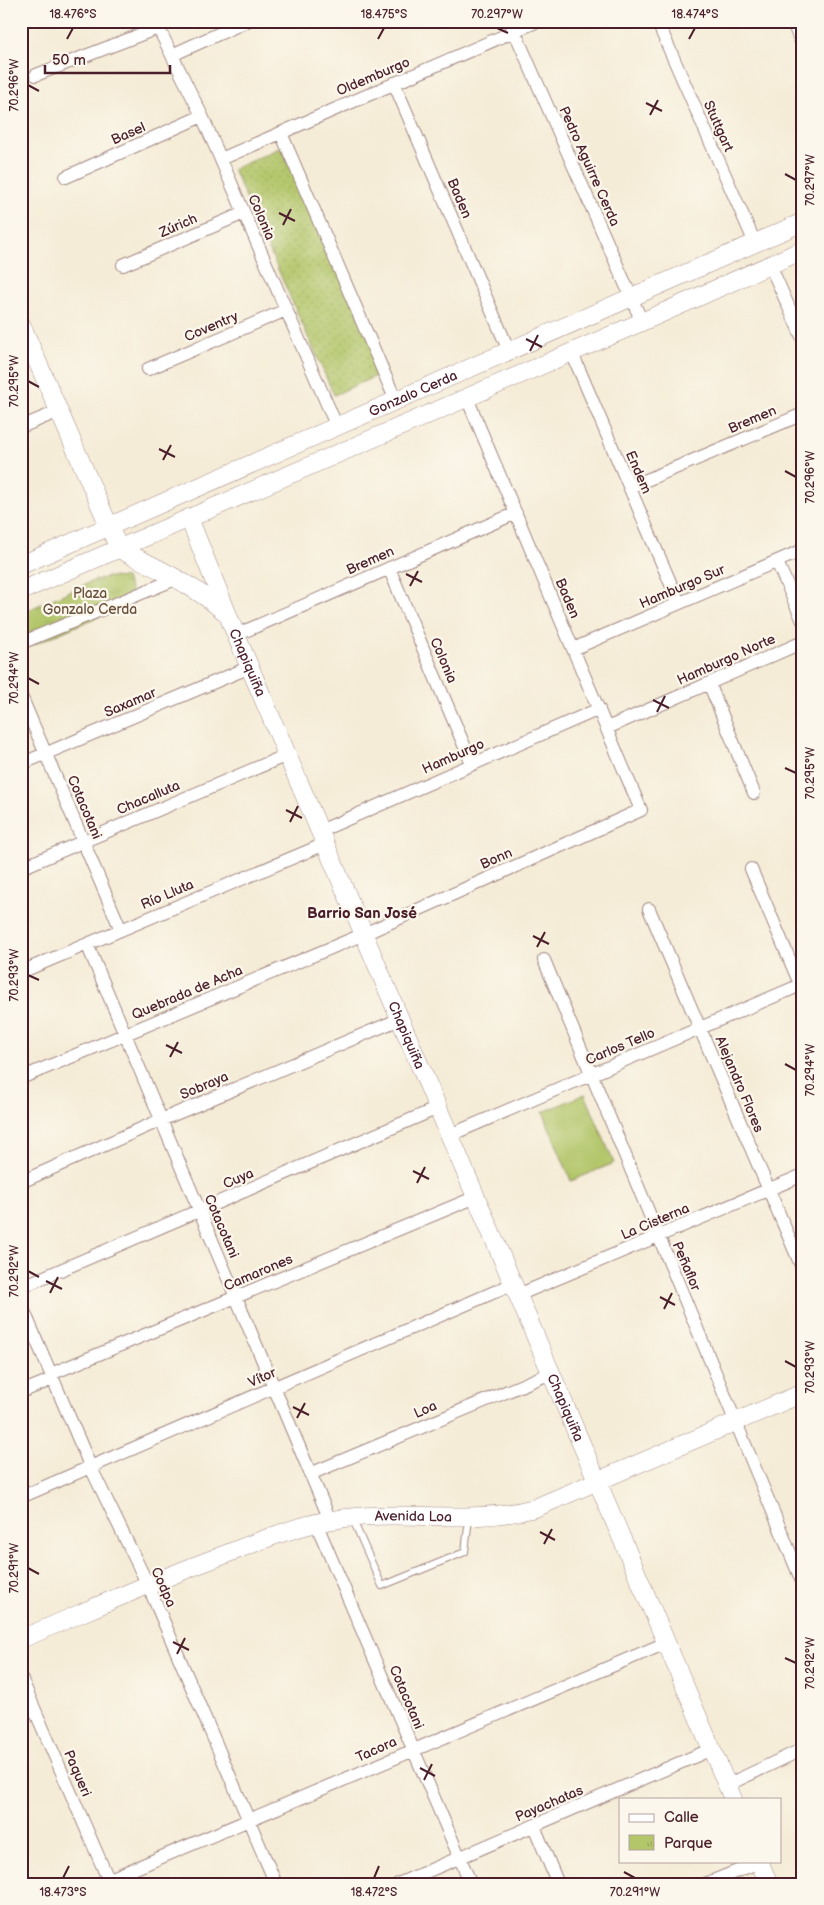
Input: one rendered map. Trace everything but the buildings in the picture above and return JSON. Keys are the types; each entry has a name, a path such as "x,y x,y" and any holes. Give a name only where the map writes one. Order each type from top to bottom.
{"street":[{"path":"172,54 247,21"},
{"name":"Oldemburgo","path":"221,159 394,83 513,26 538,21"},
{"name":"Stuttgart","path":"657,21 755,243"},
{"path":"792,21 803,46"},
{"path":"36,75 156,25"},
{"name":"Colonia","path":"156,25 202,116 337,427"},
{"name":"Pedro Aguirre Cerda","path":"513,26 642,322"},
{"name":"Baden","path":"394,83 509,351"},
{"name":"Basel","path":"66,177 202,116"},
{"path":"280,132 396,401"},
{"name":"Zúrich","path":"123,266 244,213"},
{"name":"Gonzalo Cerda","path":"21,564 110,527 803,222"},
{"name":"Gonzalo Cerda","path":"21,591 572,353 803,250"},
{"path":"770,265 803,338"},
{"name":"Coventry","path":"148,369 286,310"},
{"path":"21,324 119,549"},
{"name":"Endem","path":"572,353 679,604"},
{"name":"Baden","path":"467,398 641,810"},
{"path":"21,427 59,411"},
{"name":"Bremen","path":"630,488 803,414"},
{"name":"Bremen","path":"236,635 516,513"},
{"path":"189,518 227,614"},
{"name":"Chapiquiña","path":"119,549 178,578 199,591 227,614 730,1792"},
{"name":"Hamburgo Sur","path":"573,648 803,550"},
{"path":"777,562 803,621"},
{"name":"Colonia","path":"389,568 472,764"},
{"path":"21,643 178,578"},
{"name":"Hamburgo Norte","path":"606,728 803,642"},
{"name":"Saxamar","path":"21,764 250,667"},
{"path":"709,683 754,793"},
{"name":"Cotacotani","path":"21,696 122,930"},
{"name":"Hamburgo","path":"323,837 472,764 599,709"},
{"name":"Chacalluta","path":"21,868 287,755"},
{"name":"Bonn","path":"364,934 641,810"},
{"name":"Río Lluta","path":"21,972 122,930 323,837"},
{"path":"751,869 802,987"},
{"name":"Alejandro Flores","path":"650,909 803,1270"},
{"name":"Quebrada de Acha","path":"21,1078 364,934"},
{"name":"Cotacotani","path":"87,944 310,1474 323,1522 413,1749 471,1884"},
{"name":"Peñaflor","path":"544,960 736,1422 799,1565 803,1584"},
{"name":"Carlos Tello","path":"450,1135 700,1028 802,987"},
{"name":"Sobraya","path":"21,1182 161,1120 400,1019"},
{"name":"Cuya","path":"21,1287 438,1108"},
{"name":"La Cisterna","path":"516,1290 658,1236 803,1175"},
{"name":"Camarones","path":"21,1392 236,1297 476,1197"},
{"name":"Vítor","path":"21,1497 274,1388 516,1290"},
{"name":"Codpa","path":"21,1304 91,1468 148,1585 276,1884"},
{"name":"Loa","path":"310,1474 551,1373"},
{"name":"Avenida Loa","path":"21,1639 250,1544 323,1522 352,1516 390,1514 469,1518 501,1516 535,1508 803,1393"},
{"name":"Tacora","path":"103,1882 666,1643"},
{"name":"Paqueri","path":"21,1678 103,1882"},
{"name":"Payachatas","path":"398,1884 712,1749"},
{"path":"730,1792 803,1749"},
{"path":"534,1826 558,1884"},
{"path":"706,1884 758,1862"},
{"path":"760,1862 769,1884"}],"lane":[{"path":"352,1516 382,1586 465,1552 469,1518"}],"green space":[{"path":"284,146 385,372 334,395 233,169"},
{"name":"Plaza Gonzalo Cerda","path":"108,577 126,578 134,601 21,650 21,613 95,580"},
{"path":"585,1094 614,1163 571,1181 543,1112"}],"district":[{"name":"Barrio San José","path":"362,913"}]}
